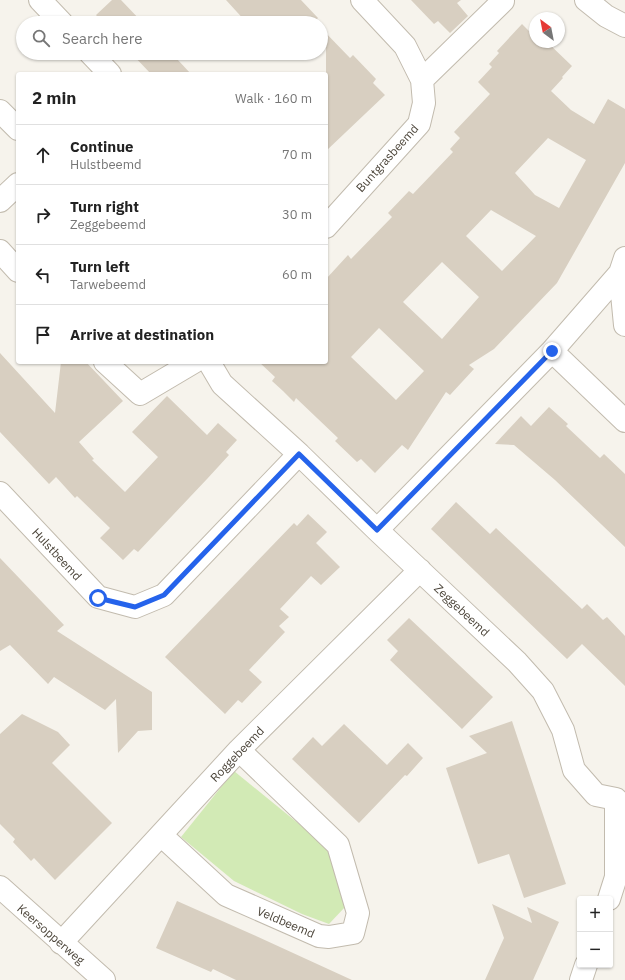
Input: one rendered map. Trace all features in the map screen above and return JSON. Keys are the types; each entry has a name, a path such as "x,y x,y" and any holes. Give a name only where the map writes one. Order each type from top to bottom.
{"street":[{"path":"40,0 55,16"},
{"name":"Buntgrasbeemd","path":"328,225 419,124 424,103 422,80 405,46 362,0"},
{"path":"586,0 606,16 625,26"},
{"path":"612,0 625,18"},
{"path":"422,80 503,1"},
{"path":"97,60 108,72"},
{"path":"0,111 16,128"},
{"path":"0,201 16,186"},
{"path":"0,251 16,269"},
{"path":"623,265 625,325"},
{"path":"377,530 552,351 623,265"},
{"path":"552,351 625,420"},
{"path":"107,364 140,394 191,364"},
{"name":"Zeggebeemd","path":"210,364 222,384 299,454 517,662 543,691 563,730 574,770 596,794 621,797 616,878 610,896"},
{"name":"Hulstbeemd","path":"0,493 98,598 135,607 164,595 299,454"},
{"name":"Roggebeemd","path":"61,943 239,750 420,570"},
{"name":"Veldbeemd","path":"161,835 226,895 319,936 329,937 353,933 358,913 338,845 239,750"},
{"name":"Keersopperweg","path":"0,887 104,980"},
{"path":"581,980 585,968"}],"green space":[{"path":"234,771 326,846 346,893 345,907 329,924 302,914 234,881 181,837"}],"building":[{"path":"112,0 121,0 136,16 97,16 96,15"},
{"path":"226,0 301,0 316,16 241,16"},
{"path":"411,0 461,0 457,3 468,16 450,33 438,21 434,24"},
{"path":"522,24 529,31 529,48 553,48 572,66 551,91 571,110 594,124 608,99 625,109 625,163 557,283 494,349 469,365 474,369 450,395 446,392 408,450 402,445 375,473 361,459 357,462 335,441 338,438 296,398 294,402 272,381 275,377 261,364 328,364 328,277 348,255 351,259 392,217 388,213 409,191 413,194 453,152 450,149 460,138 454,132 490,94 478,82 492,67 489,64 499,53 497,51","holes":["548,138 586,160 559,208 535,195 515,173","491,210 536,236 502,271 466,236","442,262 479,297 442,339 403,302","379,328 424,371 396,400 351,357"]},
{"path":"328,35 350,58 353,55 376,79 373,83 385,95 328,149 328,72 326,72 326,60 328,60"},
{"path":"138,60 178,60 189,72 149,72"},
{"path":"0,353 55,413 61,364 88,364 123,401 79,442 94,459 92,460 125,492 158,457 132,432 167,396 207,435 218,423 237,440 226,452 229,455 138,552 134,549 123,560 100,538 110,528 77,496 75,498 56,477 49,484 0,432"},
{"path":"549,407 568,424 566,426 600,458 604,454 625,474 625,547 555,480 514,445 495,444 521,416 531,426"},
{"path":"456,502 490,534 496,528 582,609 587,604 603,620 607,617 625,636 625,686 582,644 567,659 431,529"},
{"path":"308,514 327,532 316,543 340,567 321,585 311,576 280,609 289,617 279,626 285,632 249,670 262,682 242,703 238,700 225,714 165,657 294,523 297,526"},
{"path":"0,558 64,625 57,631 152,692 152,730 138,731 118,753 116,699 105,710 54,677 48,684 10,645 0,651"},
{"path":"409,618 493,697 462,729 390,660 398,651 387,640"},
{"path":"22,714 58,732 70,745 52,763 112,823 55,880 34,858 31,861 13,842 15,839 0,824 0,734"},
{"path":"512,721 566,884 524,898 509,854 478,864 446,768 487,753 469,736"},
{"path":"344,724 387,765 408,743 423,758 407,776 405,775 359,823 292,759 313,737 322,746"},
{"path":"177,901 352,980 236,980 213,969 211,972 156,948"},
{"path":"492,904 532,923 527,907 559,922 533,980 485,980 504,938"}],"route":[{"path":"98,598 135,607 164,595 299,454 377,530 552,351"}]}
